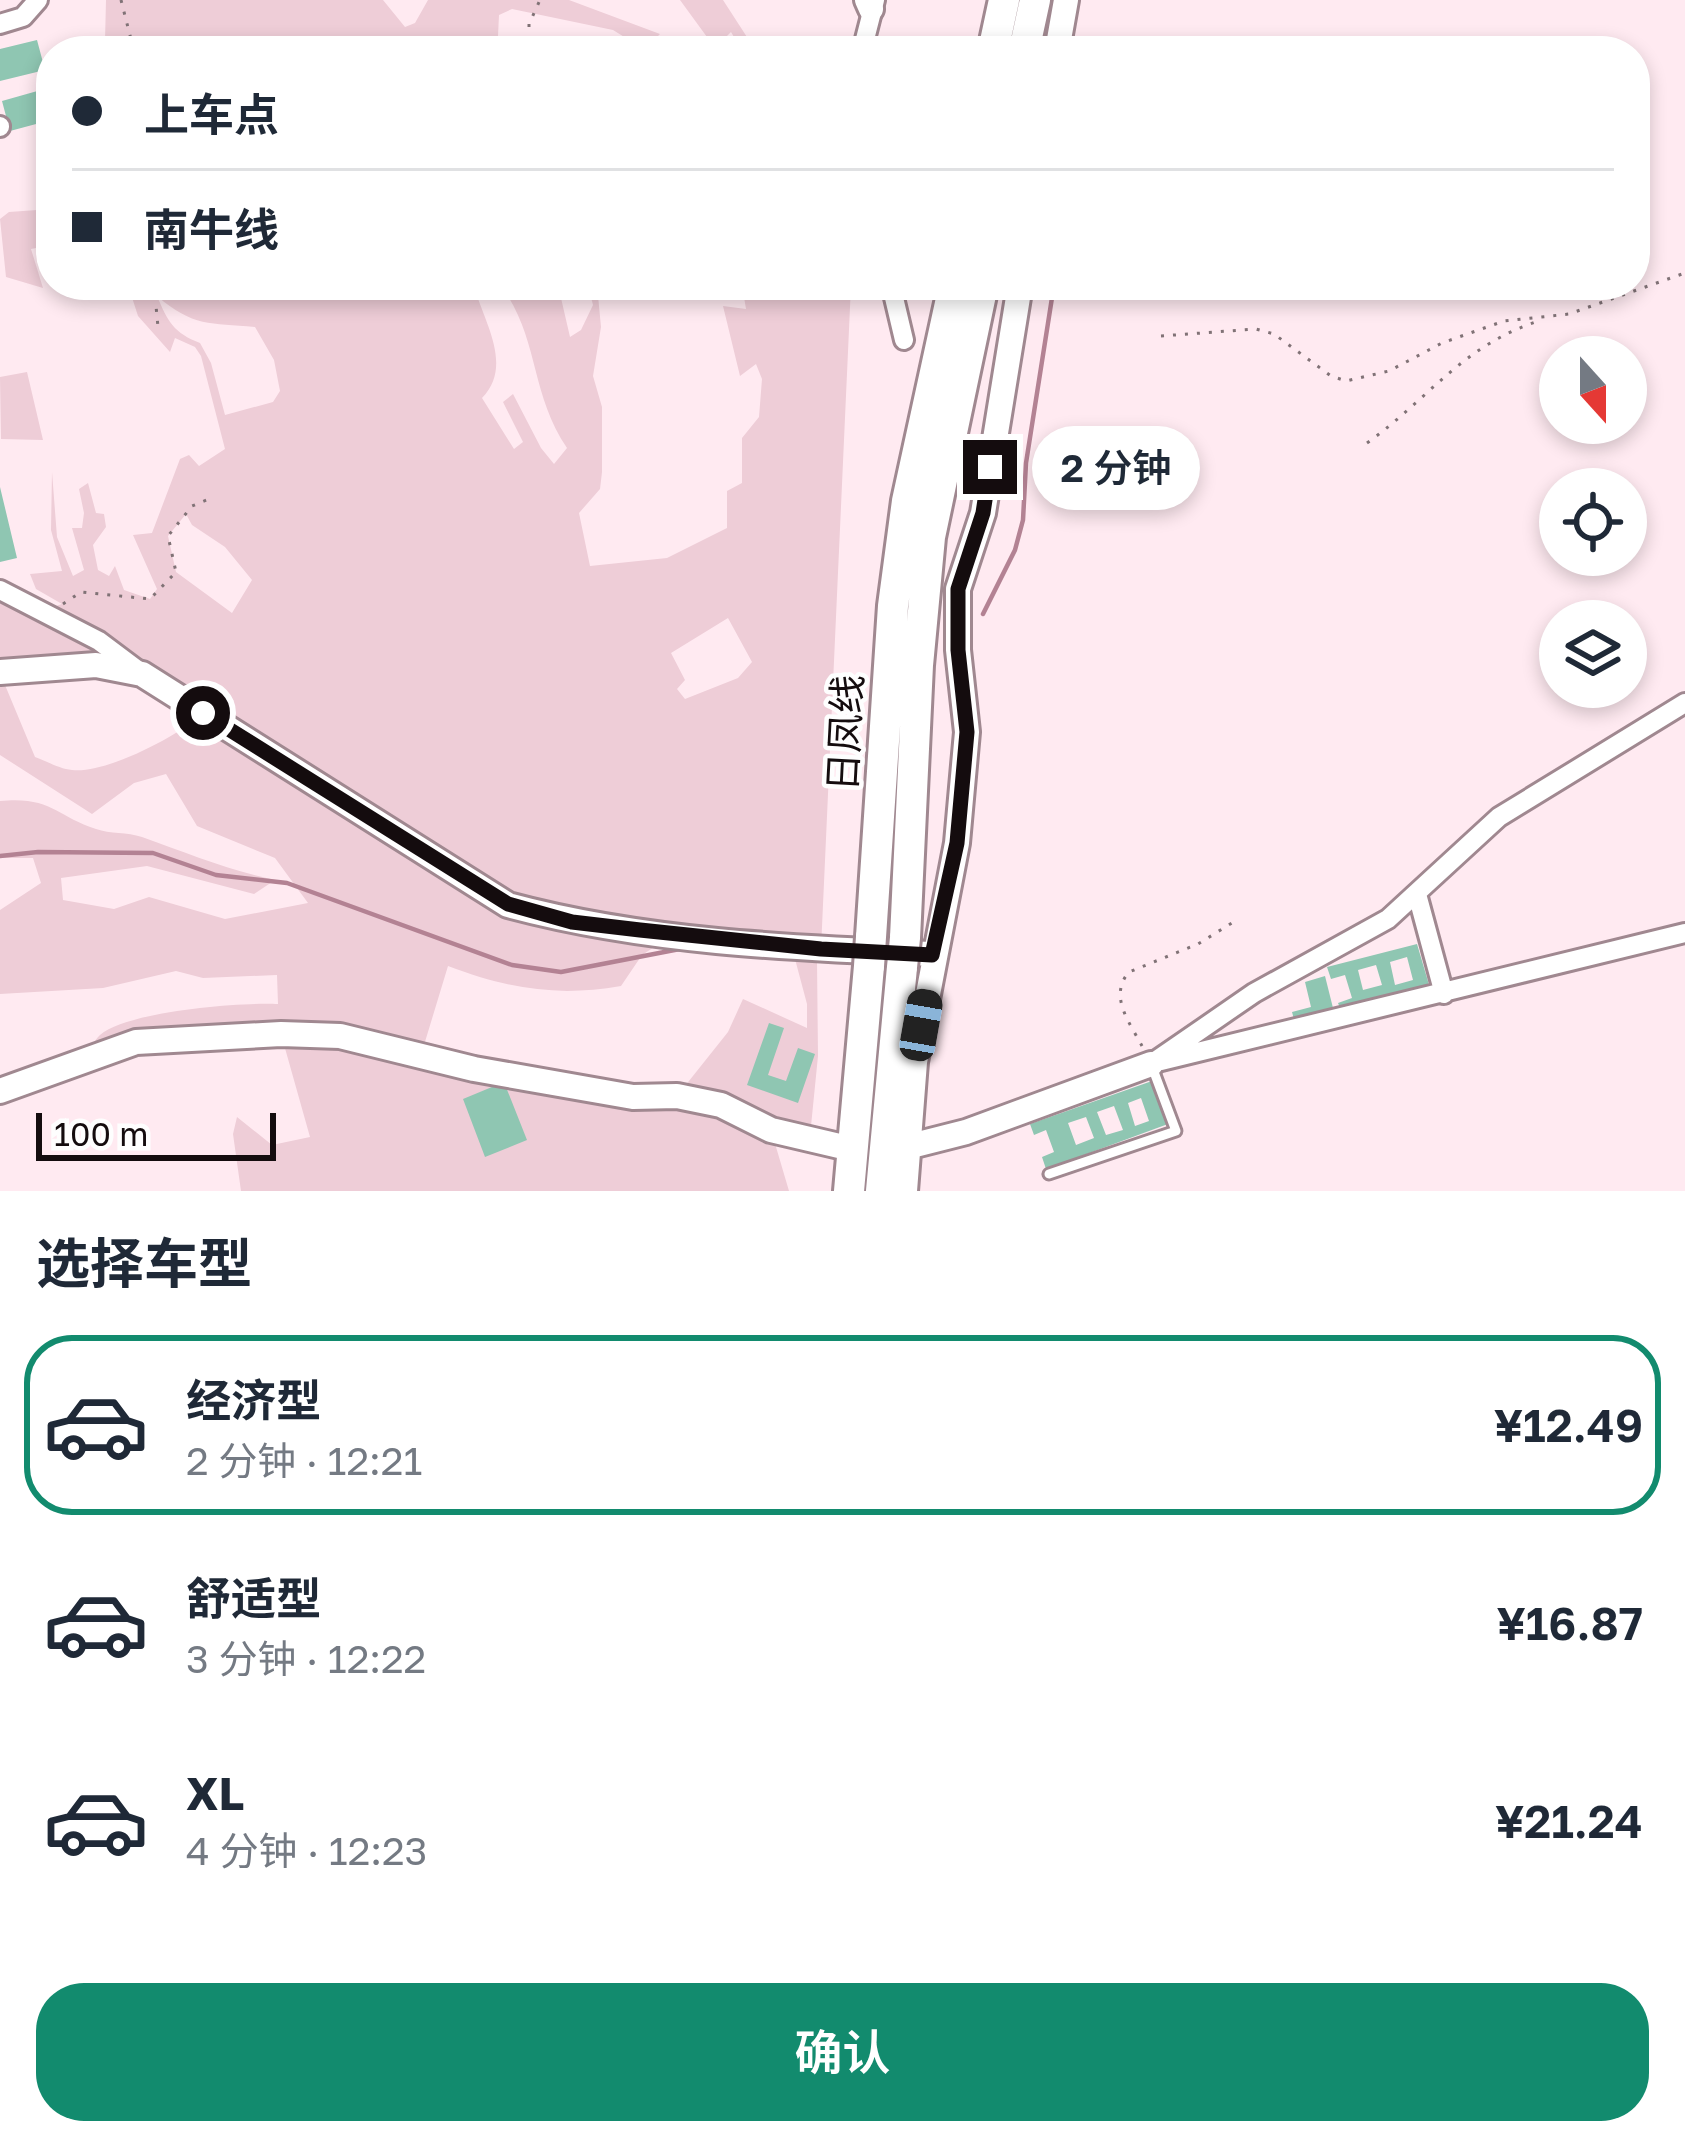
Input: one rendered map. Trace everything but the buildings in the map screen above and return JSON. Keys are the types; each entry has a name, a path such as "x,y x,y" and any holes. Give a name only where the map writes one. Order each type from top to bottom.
{"highway":[{"path":"996,36 1004,0"},
{"path":"1027,36 1035,0"},
{"name":"日凤线","path":"849,1191 893,606 907,501 951,300"},
{"name":"日凤线","path":"881,1191 896,1149 918,665 930,537 980,300"}],"street":[{"path":"0,23 23,17 38,0"},
{"path":"1060,36 1066,0"},
{"path":"865,36 871,3"},
{"path":"895,300 904,340"},
{"path":"905,1191 896,1149 957,843 967,732 958,650 958,589 983,513 1018,300"},
{"path":"0,590 99,641 142,674 508,904 572,922 613,927 821,949 932,955"},
{"path":"0,672 96,665 142,674"},
{"path":"1151,1064 1254,993 1388,920 1498,817 1685,703"},
{"path":"1417,894 1444,994"},
{"path":"896,1149 1151,1064 1685,933"},
{"path":"0,1091 136,1042 281,1034 340,1036 474,1069 633,1097 677,1096 721,1105 771,1130 853,1149"}],"lane":[{"path":"1049,1174 1176,1131 1151,1064"}],"path":[{"path":"121,0 130,36"},
{"path":"529,36 540,0"},
{"path":"1650,285 1685,273"},
{"path":"155,300 158,327"},
{"path":"1367,443 1495,337 1603,300"},
{"path":"1161,336 1256,329 1274,334 1331,376 1346,381 1389,371 1442,343 1504,321 1543,320"},
{"path":"44,610 81,592 150,599 176,572 168,536 192,506 214,497"},
{"path":"1151,1064 1120,1002 1122,980 1235,921"}],"shaded area":[{"path":"106,0 383,0 405,27 415,23 428,0 569,0 660,34 623,36 512,9 499,15 498,36 105,36"},
{"path":"680,0 723,0 746,36 731,32 706,36"},
{"path":"36,210 36,248 31,249 36,286 6,277 0,219 9,212"},
{"path":"133,300 159,300 178,331 200,343 211,363 225,415 273,402 280,391 274,360 255,327 192,318 162,300 479,300 496,360 491,386 482,398 514,449 523,442 503,402 513,394 554,464 567,448 547,408 510,300 561,300 570,337 581,330 592,300 598,300 601,327 593,376 602,407 602,472 600,489 579,513 590,566 667,558 727,528 727,491 742,483 742,438 759,417 762,379 756,364 740,376 723,306 746,309 744,300 850,300 821,949 674,934 642,955 621,986 576,991 513,985 448,966 421,1055 677,1096 728,1032 743,999 807,1028 807,1004 795,959 817,961 818,1056 811,1126 728,1106 771,1130 789,1191 241,1191 233,1134 237,1117 272,1145 310,1137 281,1034 85,1059 100,1035 134,1020 213,1007 278,1004 277,975 203,978 176,971 103,988 0,994 0,910 41,883 33,858 0,858 0,801 42,804 96,829 142,837 275,880 254,894 147,866 61,878 63,900 114,909 149,897 225,919 308,903 275,858 197,826 166,774 134,783 92,814 0,755 0,673 0,590 44,610 62,604 36,589 30,574 62,571 51,530 52,472 57,537 73,576 84,570 72,528 82,528 79,489 88,483 96,513 104,514 106,527 93,545 98,570 109,576 115,566 124,590 150,599 157,589 133,535 152,533 180,459 189,455 199,466 225,449 201,356 195,347 175,338 170,352 138,316","holes":["186,514 192,525 225,547 252,580 232,613 176,572 168,536","728,618 752,662 738,678 685,699 677,689 685,680 671,653","0,673 142,674 202,714 141,752 103,766 72,770 35,757"]},
{"path":"27,372 43,440 1,439 0,377"}],"waterway":[{"path":"983,614 1015,550 1023,520 1026,463 1052,300"},
{"path":"0,856 153,853 216,875 287,883 512,965 561,972 685,948"}],"route":[{"path":"203,713 508,904 572,922 821,949 932,955 957,843 967,732 958,650 958,589 983,513 990,467"}]}
